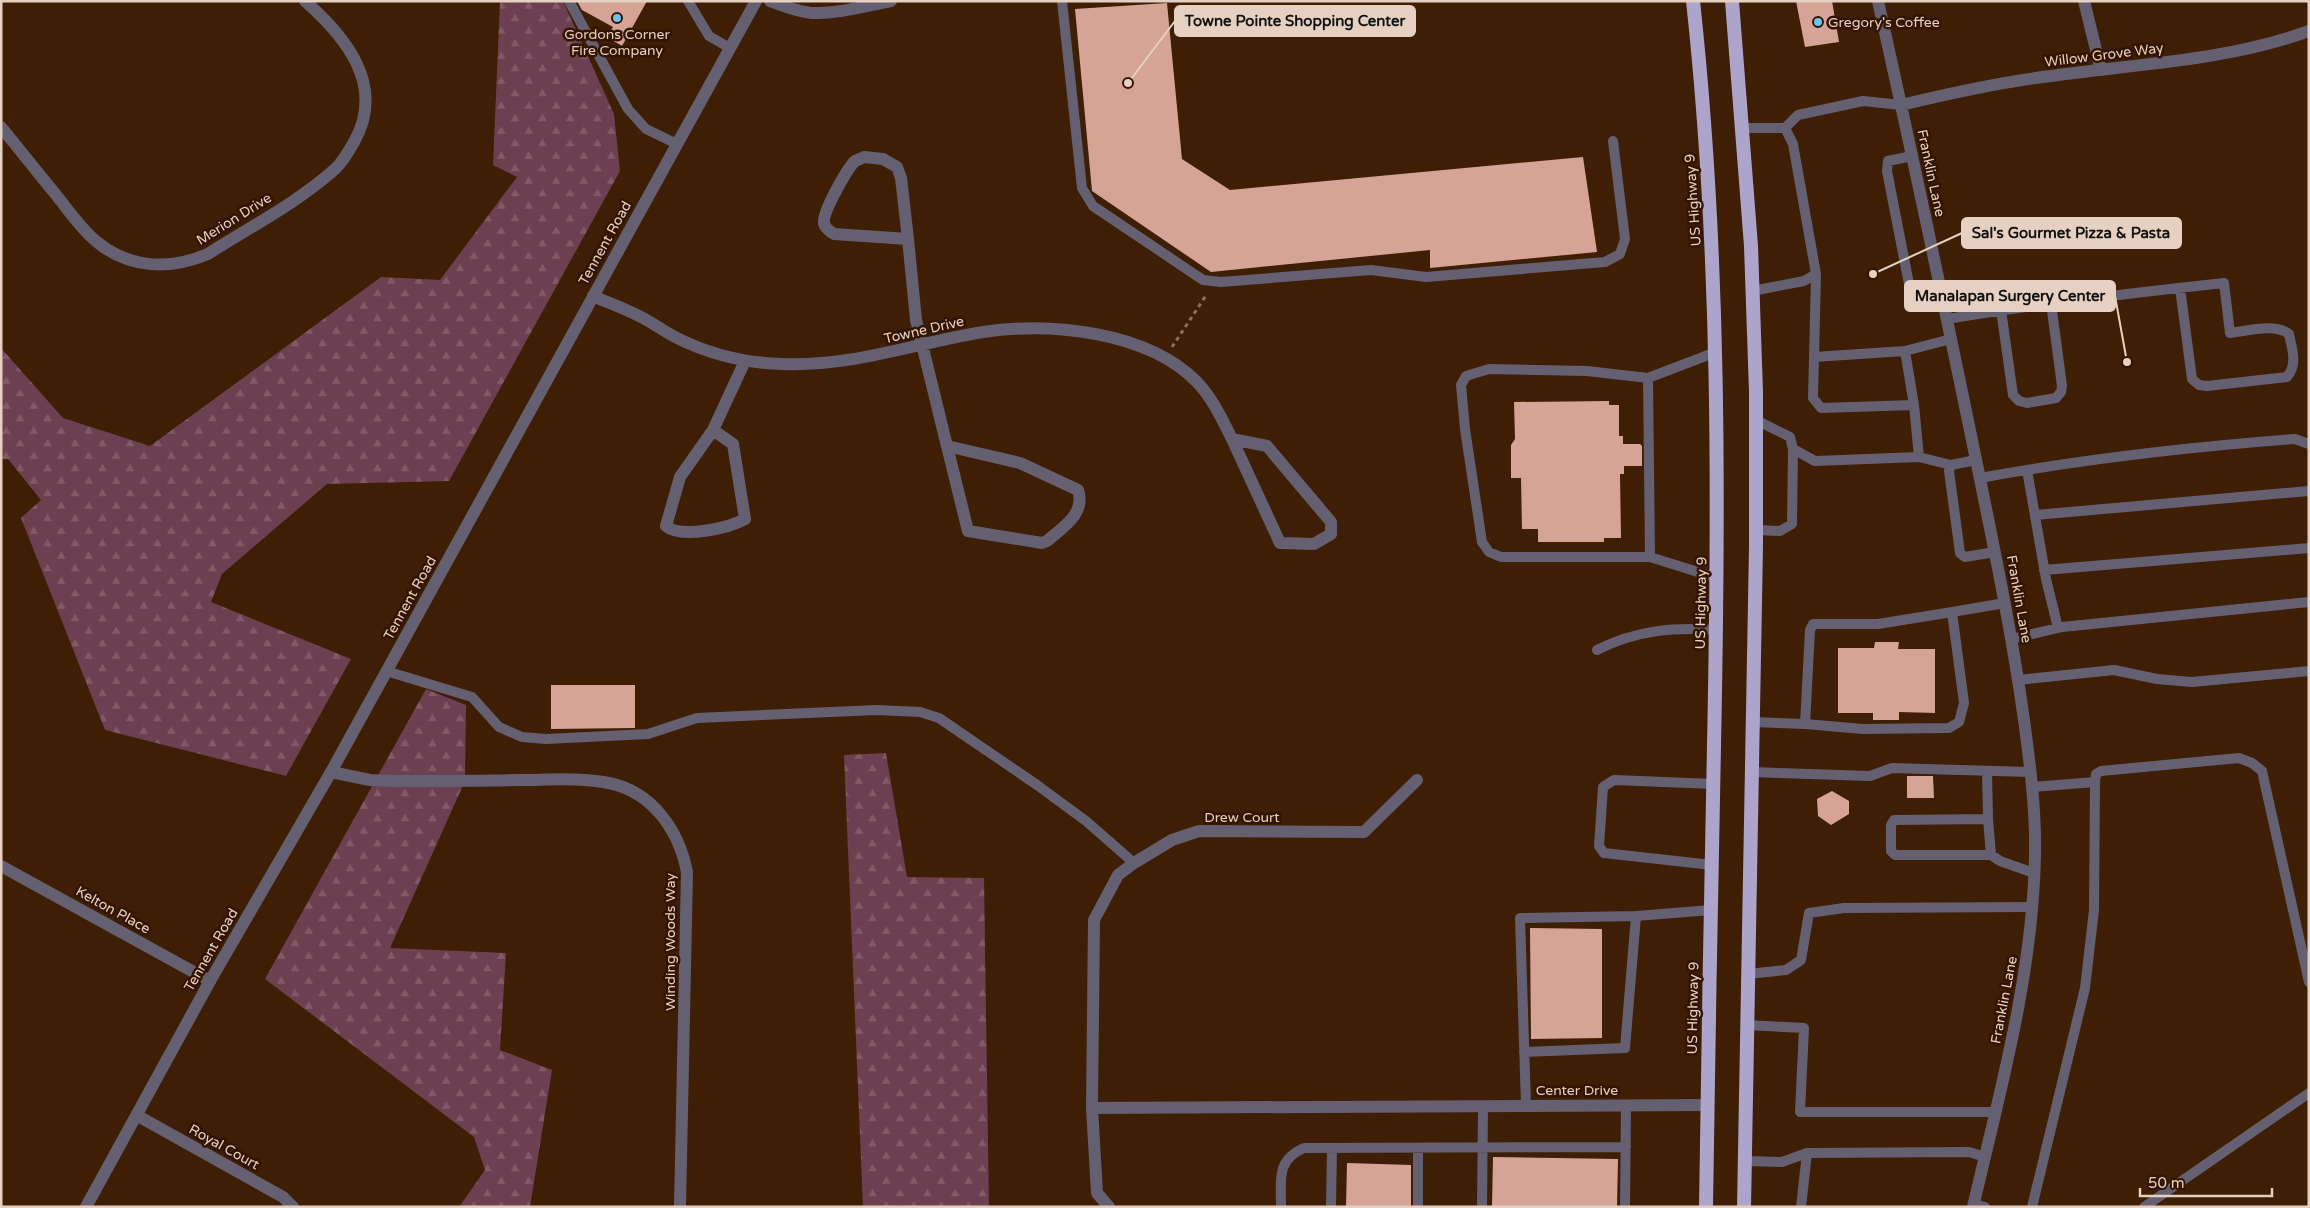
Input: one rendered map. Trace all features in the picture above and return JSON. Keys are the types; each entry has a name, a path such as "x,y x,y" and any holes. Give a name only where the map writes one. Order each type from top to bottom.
{"highway":[{"name":"US Highway 9","path":"1693,1 1708,179 1716,352 1717,578 1706,1207"},
{"path":"1732,1 1743,128 1752,291 1756,420 1756,530 1744,1207"}],"street":[{"name":"Merion Drive","path":"1,127 88,234 110,251 132,261 154,265 182,263 208,254 296,198 336,169 360,132 365,113 365,93 362,75 346,42 305,1"},
{"name":"Tennent Road","path":"86,1207 138,1116 210,981 331,772 756,1"},
{"path":"770,1 795,10 812,13 834,12 891,1"},
{"name":"Franklin Lane","path":"1878,1 1941,290 1995,552 2018,680 2032,787 2034,873 2033,907 2027,964 2017,1020 1985,1157 1977,1206"},
{"path":"2084,1 2101,70"},
{"name":"Willow Grove Way","path":"1901,105 1994,84 2190,60 2248,49 2309,31"},
{"path":"908,239 834,234 827,230 824,222 827,210 855,161 864,157 883,159 897,167 901,178 908,239 916,320 946,446 968,532 1042,543 1047,541 1075,516 1081,498 1078,490 1020,463 946,446"},
{"name":"Towne Drive","path":"593,296 640,316 690,344 745,361 820,364 871,358 982,332 1035,328 1063,330 1116,339 1141,347 1165,358 1184,371 1206,393 1232,440 1280,542 1314,544 1331,534 1331,522 1267,446 1232,440"},
{"path":"713,430 733,444 745,519 703,531 682,532 670,530 666,526 680,477 713,430 745,361"},
{"name":"Winding Woods Way","path":"331,772 370,780 596,781 611,783 629,790 648,802 664,817 680,846 687,878 680,1207"},
{"name":"Drew Court","path":"1109,1207 1097,1193 1092,1108 1094,920 1118,875 1134,862 1172,840 1199,831 1364,832 1416,780"},
{"name":"Kelton Place","path":"1,866 210,981"},
{"name":"Center Drive","path":"1092,1108 1708,1105"},
{"name":"Royal Court","path":"138,1116 283,1197 293,1207"}],"lane":[{"path":"569,1 628,109 646,129 677,144"},
{"path":"688,1 709,36 730,48"},
{"path":"1062,1 1082,188 1093,206 1203,280 1216,281 1371,270 1426,278 1605,262 1620,254 1625,239 1613,141"},
{"path":"1743,128 1785,128 1798,115 1863,101 1901,105"},
{"path":"1785,128 1793,144 1816,274 1813,398 1821,408 1914,405"},
{"path":"1912,156 1888,161 1887,172 1910,289 1915,294 1941,290"},
{"path":"1752,291 1804,281 1816,274"},
{"path":"1947,319 2051,303 2180,288 2224,284 2230,333 2276,328 2284,330 2290,334 2294,362 2293,370 2287,377 2208,386 2199,385 2192,378 2180,288"},
{"path":"2001,310 2013,395 2019,401 2027,403 2056,398 2061,392 2062,386 2051,303"},
{"path":"1814,357 1905,351 1951,339"},
{"path":"1905,351 1914,405 1919,457"},
{"path":"1716,352 1648,378 1586,371 1489,369 1466,376 1461,386 1465,428 1482,542 1489,552 1501,557 1650,557 1717,578"},
{"path":"1648,378 1650,557"},
{"path":"1756,420 1790,437 1794,449 1792,524 1780,531 1756,530"},
{"path":"1980,478 2066,462 2197,447 2295,439 2309,444"},
{"path":"1794,449 1815,460 1919,457 1951,465 1976,460"},
{"path":"1951,465 1949,471 1960,553 1965,557 1995,552"},
{"path":"2026,470 2044,570 2058,628"},
{"path":"2034,515 2309,490"},
{"path":"2044,570 2309,548"},
{"path":"2011,639 2058,628 2309,602"},
{"path":"1805,724 1810,630 1814,624 1878,624 2004,603"},
{"path":"1753,722 1863,729 1949,728 1959,722 1964,703 1952,612"},
{"path":"1597,650 1617,640 1666,629 1716,630"},
{"path":"2018,680 2114,670 2157,679 2192,682 2309,671"},
{"path":"386,671 472,697 499,727 522,737 538,739 648,734 697,718 878,710 920,712 939,718 1037,785 1086,821 1134,862"},
{"path":"2032,1207 2085,988 2094,910 2096,774 2101,771 2239,758 2252,763 2262,772 2309,982"},
{"path":"1752,772 1870,776 1892,768 2030,772"},
{"path":"1987,771 1991,854"},
{"path":"1712,865 1604,854 1598,846 1604,787 1614,780 1714,784"},
{"path":"2032,787 2095,782"},
{"path":"1988,820 1894,820 1891,825 1891,851 1895,856 1991,854 2000,861 2034,873"},
{"path":"1748,974 1786,970 1801,960 1809,913 1844,908 2033,907"},
{"path":"1526,1105 1520,918 1636,916 1711,910"},
{"path":"1524,1052 1625,1048 1636,916"},
{"path":"1747,1025 1804,1028 1800,1112 1935,1114 1965,1110 1995,1112"},
{"path":"2144,1207 2309,1093"},
{"path":"1482,1106 1482,1207"},
{"path":"1625,1207 1626,1106"},
{"path":"1281,1207 1282,1168 1290,1154 1304,1148 1626,1147"},
{"path":"1331,1207 1332,1148"},
{"path":"1418,1148 1418,1207"},
{"path":"1745,1161 1782,1162 1807,1152 1969,1152 1985,1157"},
{"path":"1801,1207 1807,1152"}],"path":[{"path":"1165,358 1216,281"}],"green space":[{"path":"500,1 563,1 614,114 620,171 449,481 327,484 222,574 211,602 351,659 286,776 105,730 21,518 41,500 8,459 1,459 1,348 63,418 150,446 381,277 440,280 517,177 493,165"},
{"path":"426,689 466,705 465,781 390,948 506,953 500,1050 552,1070 530,1207 459,1207 485,1170 474,1137 265,979"},
{"path":"886,753 907,877 984,878 989,1207 863,1207 844,755"}],"building":[{"name":"Gordons Corner Fire Company","path":"577,1 647,1 622,46 607,37 613,27 582,10"},
{"name":"Gregory's Coffee","path":"1796,1 1832,1 1839,42 1805,47"},
{"path":"1167,3 1182,159 1230,190 1583,157 1597,252 1430,268 1430,250 1211,272 1092,191 1075,9"},
{"path":"1609,401 1609,405 1619,405 1619,436 1623,436 1623,444 1640,444 1642,446 1642,466 1624,466 1624,474 1620,474 1621,538 1604,538 1604,542 1538,542 1538,529 1522,529 1521,478 1511,478 1511,445 1515,439 1514,402"},
{"path":"1875,642 1899,642 1898,649 1935,649 1935,713 1899,712 1899,720 1873,720 1873,713 1838,713 1838,648 1874,648"},
{"path":"551,685 635,685 635,728 551,729"},
{"path":"1907,776 1933,776 1934,798 1907,798"},
{"path":"1832,791 1849,801 1849,814 1831,825 1818,816 1817,799"},
{"path":"1530,928 1602,929 1602,1038 1531,1039"},
{"path":"1493,1157 1618,1159 1617,1207 1492,1207"},
{"path":"1347,1163 1411,1165 1411,1207 1346,1207"}],"place":[{"name":"Gordons Corner Fire Company","path":"617,18"},
{"name":"Gregory's Coffee","path":"1818,22"},
{"name":"Towne Pointe Shopping Center","path":"1128,83"},
{"name":"Sal's Gourmet Pizza & Pasta","path":"1873,274"},
{"name":"Manalapan Surgery Center","path":"2127,362"}]}
